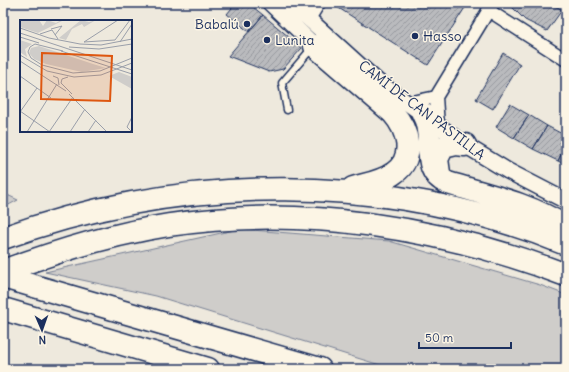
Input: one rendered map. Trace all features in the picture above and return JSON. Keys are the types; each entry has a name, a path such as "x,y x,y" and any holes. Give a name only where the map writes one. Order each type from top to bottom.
{"highway":[{"path":"320,39 393,113 404,129 407,140 406,158 404,163 395,173 382,180 341,191"},
{"path":"426,110 429,126 431,168 437,177 448,183 518,203 543,213 566,227"},
{"path":"448,183 443,179 437,167 438,155 443,147 448,145 465,145"},
{"path":"3,238 85,212 173,196 240,190 341,191 398,198 452,209 500,221 566,244"},
{"path":"3,271 48,255 89,243 168,226 229,220 309,219 367,224 432,234 501,253 566,275"},
{"path":"3,277 320,369"},
{"path":"3,309 208,369"}],"street":[{"path":"270,3 320,39"},
{"name":"CAMÍ DE CAN PASTILLA","path":"291,3 309,19 320,39 377,81 426,110 465,145 508,171 566,201"},
{"path":"309,19 319,3"},
{"path":"426,110 491,6 566,60"}],"lane":[{"path":"287,110 282,83 320,39"}],"shaded area":[{"path":"3,193 18,200 3,208"},
{"path":"239,229 389,241 540,285 566,295 566,369 393,369 156,296 45,272"}],"building":[{"name":"Babalú","path":"236,3 248,3 263,15 249,32 227,14"},
{"name":"Hasso","path":"340,3 468,3 428,65 337,7"},
{"path":"514,3 551,3 562,10 547,31 525,20 512,7"},
{"name":"Lunita","path":"263,15 302,48 283,69 269,72 228,56"},
{"path":"503,53 520,64 493,109 476,99"},
{"path":"510,104 529,115 514,138 496,127"},
{"path":"529,115 547,126 533,149 514,138"},
{"path":"547,126 566,136 566,144 558,161 533,149"},
{"path":"566,144 566,165 558,161"}],"place":[{"name":"Babalú","path":"247,24"},
{"name":"Hasso","path":"415,36"},
{"name":"Lunita","path":"267,40"}]}
